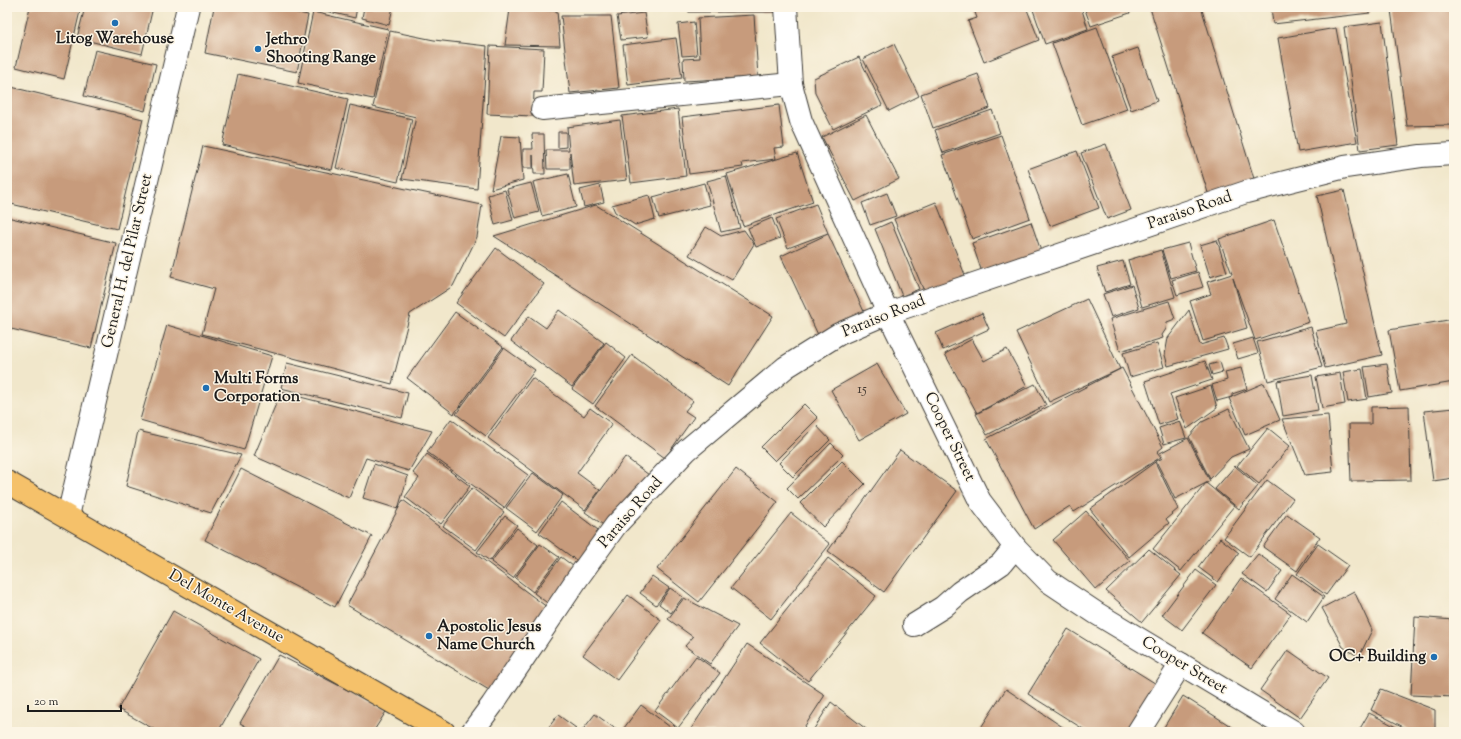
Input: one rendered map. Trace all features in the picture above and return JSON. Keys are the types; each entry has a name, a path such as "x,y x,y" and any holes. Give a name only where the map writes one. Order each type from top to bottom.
{"main road":[{"name":"Del Monte Avenue","path":"7,482 444,732"}],"street":[{"name":"General H. del Pilar Street","path":"68,516 188,7"},
{"name":"Cooper Street","path":"786,7 791,84 801,121 888,313 980,501 1014,547 1048,581 1096,613 1294,732"},
{"path":"542,109 791,84"},
{"name":"Paraiso Road","path":"472,732 616,525 687,450 786,367 839,334 888,313 1246,192 1345,167 1421,156 1454,154"},
{"path":"914,625 943,607 960,592 1001,564 1014,547"},
{"path":"1138,732 1181,664"}],"building":[{"path":"30,7 81,7 64,79 16,67"},
{"name":"Litog Warehouse","path":"85,7 153,7 142,54 77,38"},
{"path":"214,7 270,7 308,15 297,72 205,53"},
{"path":"322,7 357,7 355,18 321,10"},
{"path":"364,7 393,7 389,25 362,18"},
{"path":"689,7 775,7 775,12 689,12"},
{"path":"973,7 1026,7 1039,40 984,62 968,21 977,18"},
{"path":"1032,7 1081,7 1088,29 1045,44"},
{"path":"1084,7 1127,7 1130,13 1091,26"},
{"path":"1201,7 1255,182 1209,196 1150,8"},
{"path":"1271,7 1370,7 1370,13 1273,24"},
{"path":"1415,7 1454,7 1454,125 1407,126 1391,10"},
{"path":"510,9 557,11 560,46 505,45"},
{"path":"313,12 388,29 373,99 298,83"},
{"path":"644,13 648,37 621,40 617,16"},
{"path":"754,15 758,77 684,81 683,59 700,58 698,18"},
{"path":"561,16 611,16 619,88 570,93"},
{"path":"694,22 697,55 682,56 678,24"},
{"path":"1382,22 1398,145 1360,150 1344,27"},
{"path":"1097,27 1127,109 1082,125 1052,43"},
{"path":"1336,28 1357,142 1298,152 1278,38"},
{"path":"390,31 434,40 487,46 477,189 402,179 416,117 373,107"},
{"path":"676,38 682,78 628,85 623,45"},
{"path":"894,44 919,96 889,111 863,59"},
{"path":"490,46 544,49 542,92 534,92 533,116 487,114"},
{"path":"1138,48 1157,101 1131,110 1112,57"},
{"path":"95,50 156,64 145,111 84,96"},
{"path":"859,57 882,105 833,129 815,93 814,78"},
{"path":"238,74 348,99 332,170 222,145"},
{"path":"978,74 990,108 933,128 921,94"},
{"path":"7,86 143,119 117,229 7,203"},
{"path":"350,105 412,119 398,182 336,168"},
{"path":"779,105 784,147 774,148 776,159 742,163 743,167 689,174 682,117"},
{"path":"678,109 686,176 631,183 622,116"},
{"path":"992,110 1000,133 943,153 935,130"},
{"path":"866,115 899,179 855,201 822,137"},
{"path":"620,120 627,180 574,186 570,152 570,169 547,169 546,150 569,150 567,127"},
{"path":"558,132 566,132 566,147 558,148"},
{"path":"532,134 544,134 545,174 534,174 533,155 533,168 523,168 523,149 533,149"},
{"path":"1001,135 1030,218 972,239 942,155"},
{"path":"501,136 520,137 523,180 491,189"},
{"path":"1106,144 1131,210 1107,219 1081,153"},
{"path":"203,146 482,205 477,237 453,286 410,314 392,384 202,334 214,289 171,277"},
{"path":"1077,151 1099,208 1050,226 1028,169"},
{"path":"797,153 813,202 743,226 727,174"},
{"path":"568,174 576,207 542,216 533,182"},
{"path":"726,176 740,228 721,232 707,181"},
{"path":"531,183 539,212 515,218 507,189"},
{"path":"704,183 710,205 659,218 653,197"},
{"path":"600,185 604,202 584,207 580,190"},
{"path":"505,190 513,220 495,225 488,195"},
{"path":"1344,190 1382,355 1325,368 1316,331 1346,324 1317,196"},
{"path":"887,193 896,216 870,225 862,203"},
{"path":"649,195 655,219 635,225 615,212 612,205"},
{"path":"936,202 967,280 926,296 894,219"},
{"path":"816,204 828,233 788,248 776,219"},
{"path":"596,205 773,316 728,386 494,236"},
{"path":"7,217 116,243 91,348 7,328"},
{"path":"772,218 780,238 756,247 748,228"},
{"path":"1274,220 1309,322 1255,340 1233,278 1247,328 1203,341 1190,301 1211,294 1207,282 1232,274 1219,239"},
{"path":"891,222 919,289 902,296 875,229"},
{"path":"1031,222 1043,257 984,278 972,243"},
{"path":"706,227 721,236 744,230 754,244 732,280 689,255"},
{"path":"828,234 867,318 820,339 781,256"},
{"path":"1217,240 1227,272 1210,277 1200,245"},
{"path":"1188,243 1196,271 1171,278 1162,250"},
{"path":"496,248 544,284 504,338 456,303"},
{"path":"1161,250 1175,297 1142,307 1128,260"},
{"path":"1123,261 1130,284 1105,292 1097,268"},
{"path":"1198,272 1203,287 1177,295 1172,280"},
{"path":"1132,285 1139,308 1111,317 1103,294"},
{"path":"1087,299 1120,369 1049,402 1016,332"},
{"path":"1169,301 1175,319 1167,322 1166,329 1162,335 1163,338 1120,351 1110,319"},
{"path":"559,310 604,343 572,387 511,341 529,316 546,328"},
{"path":"1189,310 1200,345 1224,338 1228,349 1168,366 1165,355 1168,338"},
{"path":"455,312 503,347 454,414 407,378"},
{"path":"982,313 989,329 943,350 936,333"},
{"path":"1454,319 1454,382 1400,391 1389,330"},
{"name":"Multi Forms Corporation","path":"167,325 272,356 244,450 140,420"},
{"path":"1311,327 1322,367 1268,381 1257,342"},
{"path":"1253,338 1258,353 1238,359 1233,344"},
{"path":"972,339 984,361 1007,349 1027,386 977,413 945,354"},
{"path":"606,342 626,358 593,404 572,389"},
{"path":"1157,343 1164,367 1130,377 1123,353"},
{"path":"504,348 535,370 486,436 456,414"},
{"path":"632,355 693,401 685,411 694,417 665,458 595,406"},
{"path":"1205,361 1212,380 1170,394 1178,419 1159,425 1145,381"},
{"path":"1220,362 1223,372 1212,375 1209,365"},
{"path":"287,363 408,393 402,418 281,388"},
{"path":"877,364 906,414 859,440 831,390"},
{"path":"1387,364 1392,393 1369,397 1364,367"},
{"path":"1122,368 1163,447 1157,452 1161,457 1074,512 1070,506 1034,529 986,439"},
{"path":"1241,368 1247,389 1232,394 1232,397 1217,401 1212,385 1227,380 1225,372"},
{"path":"1362,369 1367,399 1348,402 1343,372"},
{"path":"1340,373 1345,404 1322,408 1316,377"},
{"path":"1312,375 1318,410 1283,416 1277,381"},
{"path":"532,378 584,416 590,408 612,424 577,473 600,490 585,510 488,438"},
{"path":"1264,383 1280,420 1245,435 1229,398"},
{"path":"1035,384 1046,405 987,435 976,414"},
{"path":"1211,386 1217,408 1187,429 1175,398"},
{"path":"281,392 432,431 409,471 366,458 349,498 254,456"},
{"path":"804,404 818,418 775,461 761,447"},
{"path":"1409,406 1411,480 1351,481 1349,424 1371,424 1371,407"},
{"path":"1454,408 1454,478 1433,481 1424,411"},
{"path":"1229,409 1249,449 1231,457 1210,479 1189,437 1202,422"},
{"path":"1328,415 1333,472 1305,475 1282,419"},
{"path":"451,419 528,475 504,508 427,452"},
{"path":"1180,421 1186,438 1164,444 1159,428"},
{"path":"816,425 830,440 793,477 779,463"},
{"path":"1268,428 1290,446 1259,484 1237,466"},
{"path":"138,431 241,455 211,513 126,486"},
{"path":"1188,438 1210,481 1175,499 1156,461 1163,458 1160,453"},
{"path":"831,443 843,455 798,499 787,488"},
{"path":"900,450 957,491 884,592 828,551"},
{"path":"427,454 470,486 441,524 405,497 419,478 413,473"},
{"path":"625,457 649,475 609,529 585,512"},
{"path":"842,461 865,484 823,527 800,503"},
{"path":"1155,462 1178,509 1166,519 1169,523 1129,557 1090,509"},
{"path":"374,464 408,476 398,509 363,498"},
{"path":"1235,466 1258,486 1239,509 1215,489"},
{"path":"241,469 372,536 335,607 205,540"},
{"path":"736,469 778,502 699,602 657,569"},
{"path":"533,473 563,495 537,531 506,508"},
{"path":"1267,480 1293,499 1250,557 1224,538"},
{"path":"1206,483 1234,506 1181,571 1153,549"},
{"path":"472,488 504,512 476,550 443,526"},
{"path":"403,500 559,616 499,696 347,605"},
{"path":"561,502 602,533 580,563 539,533"},
{"path":"1086,511 1130,561 1096,590 1053,540"},
{"path":"791,513 830,544 771,619 731,588"},
{"path":"1287,514 1320,537 1297,571 1263,547"},
{"path":"505,516 517,525 490,561 477,552"},
{"path":"517,528 538,545 513,578 491,562"},
{"path":"1220,538 1239,553 1218,582 1198,567"},
{"path":"540,544 559,557 533,592 515,578"},
{"path":"1318,544 1348,565 1326,595 1297,574"},
{"path":"1149,549 1181,575 1142,622 1106,591"},
{"path":"1258,554 1282,571 1267,592 1242,574"},
{"path":"561,557 585,575 558,611 534,593"},
{"path":"828,558 876,596 808,681 760,643"},
{"path":"1196,570 1216,585 1182,630 1162,615"},
{"path":"1292,574 1324,597 1307,622 1275,599"},
{"path":"652,576 669,588 656,605 640,593"},
{"path":"1241,578 1291,614 1252,668 1202,633"},
{"path":"670,588 683,597 671,613 659,604"},
{"path":"1354,591 1372,630 1359,657 1343,647 1322,608"},
{"path":"628,595 661,620 617,680 583,655"},
{"path":"684,598 738,626 710,664 685,646 693,637 668,619"},
{"path":"173,611 259,659 218,732 159,732 118,709"},
{"name":"OC+ Building","path":"1415,617 1454,620 1454,697 1411,695"},
{"path":"1068,629 1166,690 1140,732 1088,732 1028,694"},
{"path":"747,644 825,695 801,732 689,732"},
{"path":"1288,650 1328,678 1300,718 1260,690"},
{"path":"279,655 387,710 373,732 256,732 240,723"},
{"path":"696,656 720,673 678,728 655,711"},
{"path":"1006,689 1070,732 978,732"},
{"path":"1381,689 1435,710 1435,732 1413,732 1371,710"},
{"path":"1183,696 1240,732 1161,732"},
{"path":"831,702 870,732 812,732"},
{"path":"641,705 674,730 673,732 621,732"},
{"path":"1369,713 1383,720 1405,732 1358,732"},
{"path":"595,714 617,730 616,732 581,732"},
{"path":"558,715 576,728 572,732 545,732"}],"place":[{"name":"Litog Warehouse","path":"115,23"},
{"name":"Jethro Shooting Range","path":"258,49"},
{"name":"Multi Forms Corporation","path":"206,388"},
{"name":"Apostolic Jesus Name Church","path":"429,636"},
{"name":"OC+ Building","path":"1434,657"}]}
